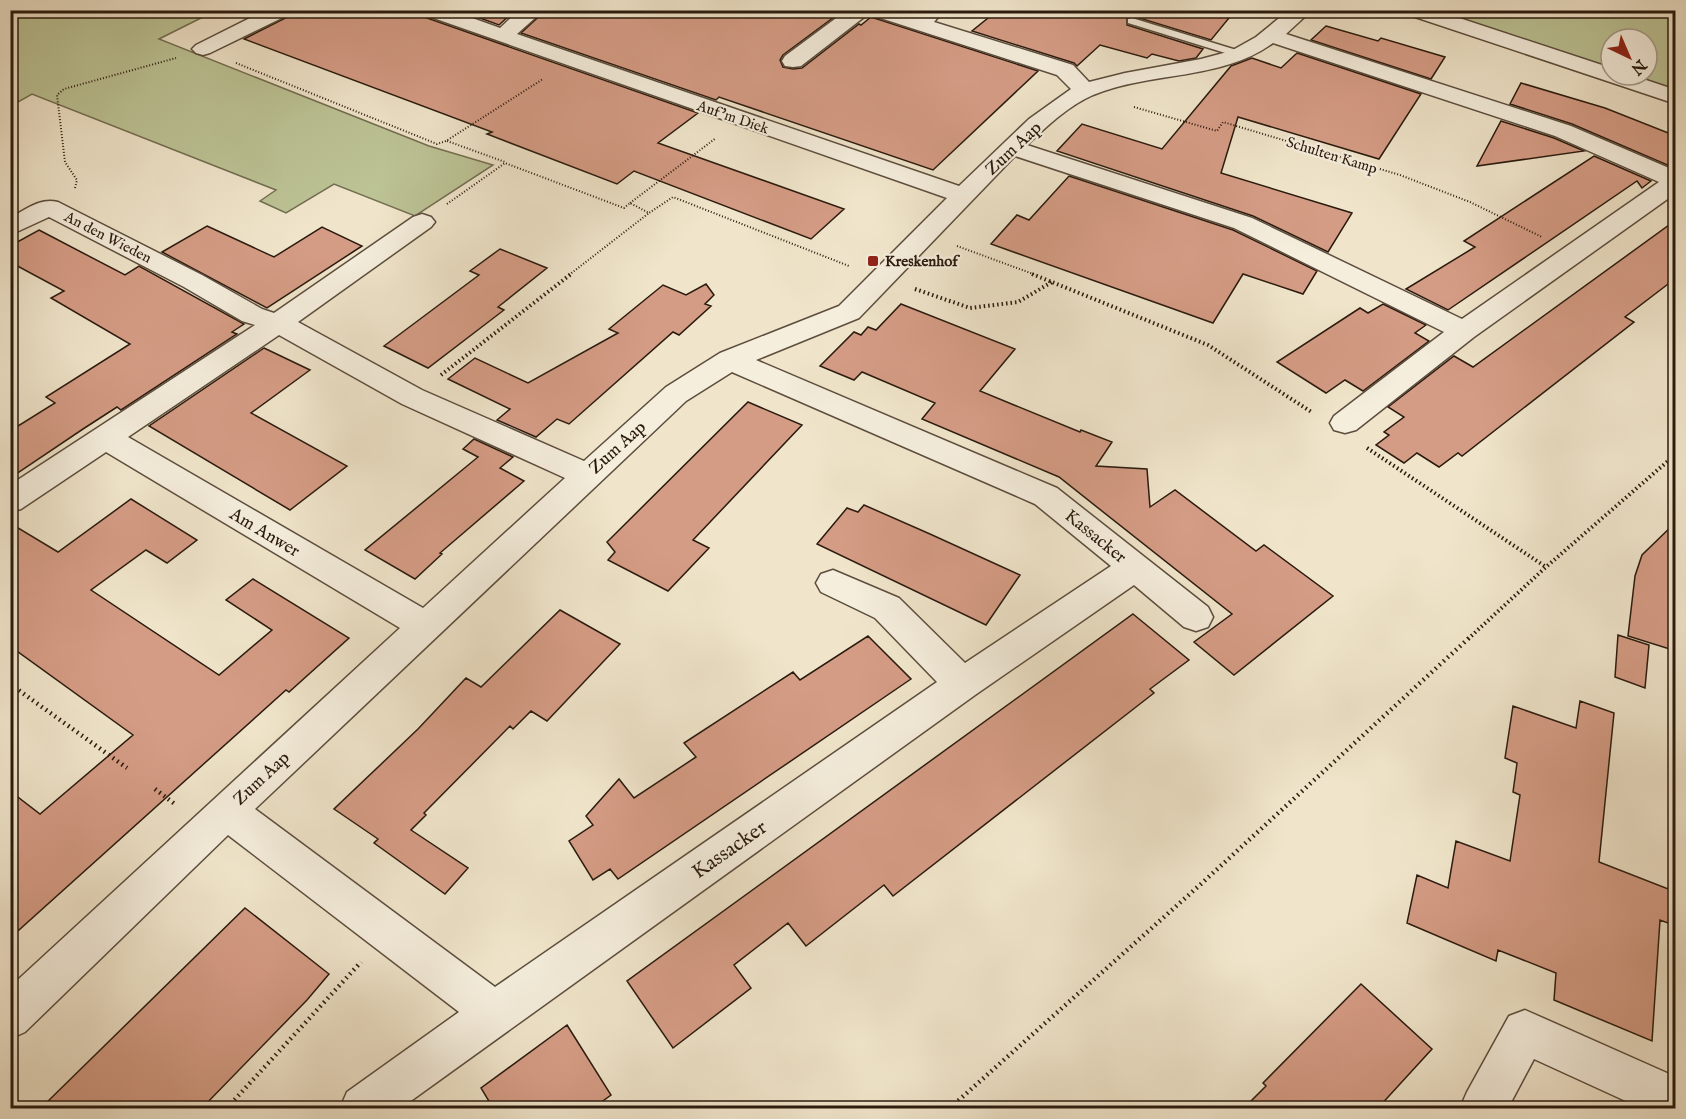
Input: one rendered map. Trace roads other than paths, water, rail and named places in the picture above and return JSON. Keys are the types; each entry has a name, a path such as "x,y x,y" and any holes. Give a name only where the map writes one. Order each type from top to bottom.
{"street":[{"path":"203,49 283,10"},
{"name":"Auf'm Diek","path":"429,10 572,62 963,196"},
{"path":"503,36 534,10"},
{"path":"793,61 861,10"},
{"path":"876,10 927,17 1065,70 1085,90"},
{"name":"Zum Aap","path":"10,1017 226,811 676,394 730,360 849,312 1011,147 1037,123 1085,90 1128,78 1209,64 1239,54 1302,10"},
{"path":"1413,10 1676,97"},
{"path":"1269,35 1563,131 1676,181"},
{"path":"1011,147 1243,223 1464,331"},
{"path":"1345,423 1464,331 1676,181"},
{"name":"An den Wieden","path":"10,228 49,207 252,315 279,323"},
{"path":"10,501 279,323 422,222"},
{"path":"279,323 412,397 586,475"},
{"name":"Kassacker","path":"730,360 1046,496 1196,617"},
{"name":"Am Anwer","path":"106,438 425,626"},
{"name":"Kassacker","path":"363,1108 962,684 1135,567"},
{"path":"833,583 887,608 962,684"},
{"path":"226,811 495,1013"},
{"path":"1483,1108 1525,1032 1676,1101"}],"lane":[{"path":"1132,21 1239,54"}],"place":[{"name":"Kreskenhof","path":"873,261"}]}
